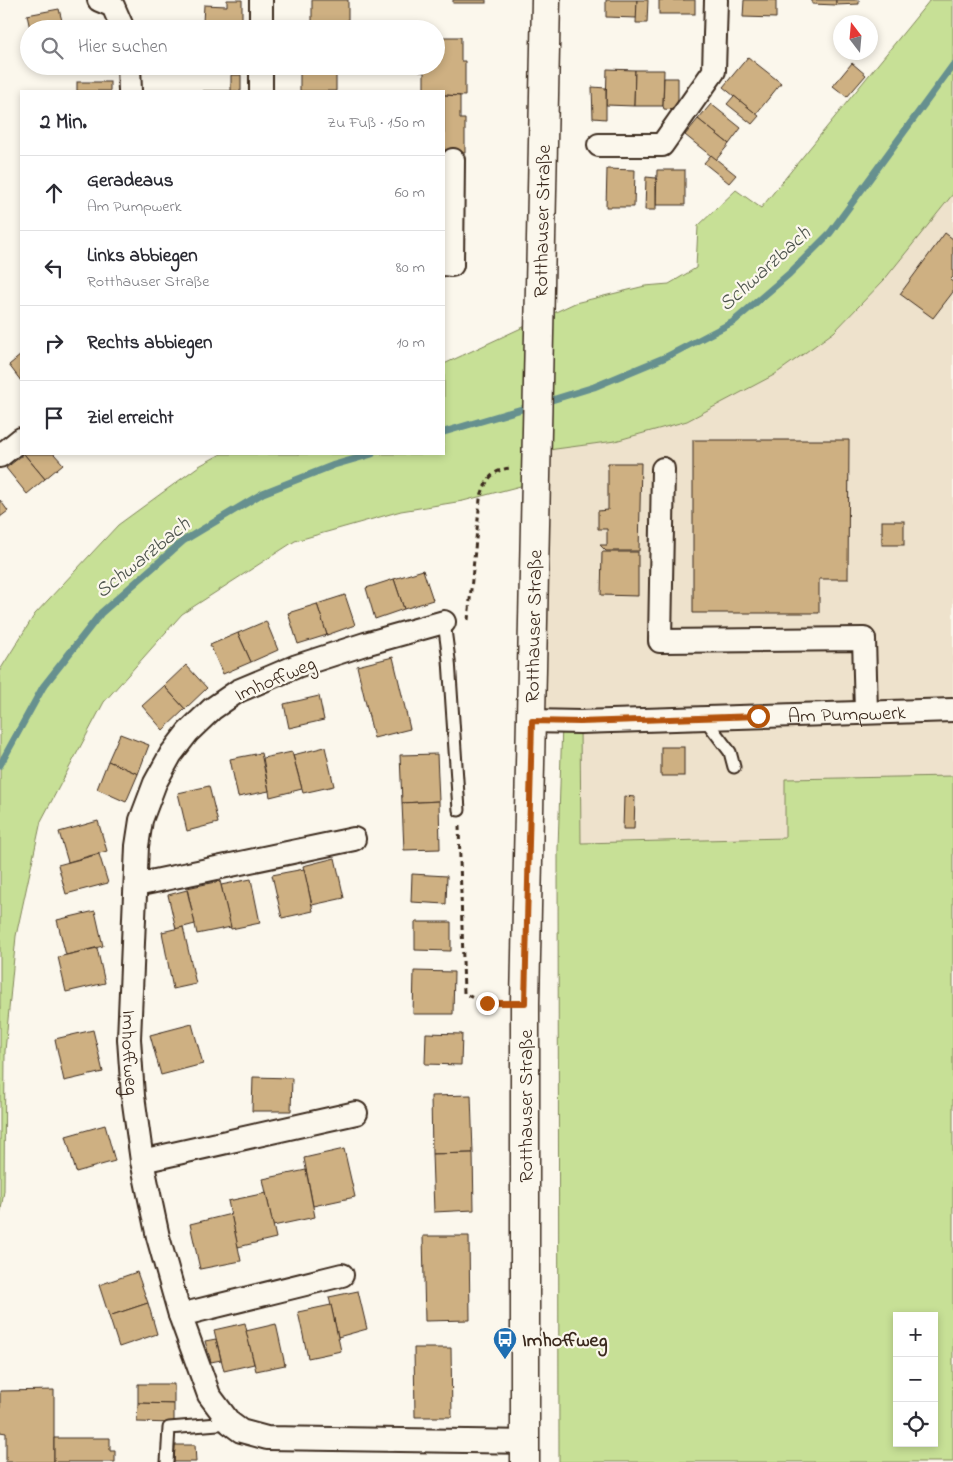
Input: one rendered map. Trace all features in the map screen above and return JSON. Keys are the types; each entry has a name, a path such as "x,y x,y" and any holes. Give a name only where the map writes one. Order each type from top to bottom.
{"main road":[{"name":"Rotthauser Straße","path":"525,1452 525,1003 546,0"}],"street":[{"path":"99,0 113,6 119,20"},
{"path":"261,0 261,20"},
{"path":"599,145 662,145 714,71 716,0"},
{"path":"129,75 130,90"},
{"path":"261,75 261,90"},
{"path":"445,264 452,265 453,160"},
{"path":"0,456 20,440"},
{"path":"663,469 660,641 864,639 866,712"},
{"name":"Imhoffweg","path":"444,622 298,666 238,690 212,709 188,732 170,754 155,783 141,820 137,846 129,1039 133,1096 142,1161 158,1237 180,1315 209,1396 230,1423 241,1431 267,1438 525,1452"},
{"name":"Am Pumpwerk","path":"532,721 580,722 953,710"},
{"path":"136,884 354,839"},
{"path":"142,1161 356,1112"},
{"path":"180,1315 342,1275"}],"lane":[{"path":"444,622 449,660 459,810"},
{"path":"703,717 730,752 734,767"},
{"path":"166,1462 169,1428 230,1423"}],"path":[{"path":"468,626 480,499 483,489 496,471 537,459"},
{"path":"459,810 464,993 476,1000 487,1003 525,1003"}],"shaded area":[{"path":"953,194 953,776 786,779 786,838 581,843 580,724 533,720 541,451 615,441 687,421 774,375 834,332 884,280"}],"green space":[{"path":"930,0 953,0 953,194 884,280 834,332 774,375 687,421 615,441 541,451 532,483 463,501 401,511 295,541 182,614 104,702 41,821 16,936 5,1051 4,1191 0,1216 0,670 35,614 118,525 199,466 219,455 445,455 445,364 575,303 645,286 669,284 696,268 698,226 736,190 761,208"},
{"path":"562,723 580,724 581,843 785,838 785,779 953,776 953,1462 559,1462 558,848"}],"building":[{"path":"227,0 242,0 242,20 203,20 204,5 227,6"},
{"path":"312,0 348,0 348,20 312,20"},
{"path":"453,0 486,0 486,3 453,3"},
{"path":"606,0 637,0 637,18 606,17"},
{"path":"637,0 648,0 647,23 636,23"},
{"path":"659,0 695,0 695,14 659,14"},
{"path":"744,0 776,0 776,18 743,17"},
{"path":"812,0 836,0 836,5 812,4"},
{"path":"836,0 859,0 859,4 836,5"},
{"path":"59,9 62,20 28,20 27,15"},
{"path":"445,37 461,37 461,61 465,61 465,96 445,95 445,90 424,90 424,75 445,75"},
{"path":"748,57 781,83 756,114 723,87"},
{"path":"852,63 866,75 847,97 833,86"},
{"path":"607,69 635,70 634,106 606,105"},
{"path":"635,70 664,70 663,106 634,106"},
{"path":"231,75 241,75 241,90 231,90"},
{"path":"300,75 336,75 336,90 300,90"},
{"path":"664,78 678,78 678,105 675,110 664,109"},
{"path":"77,82 110,82 110,90 77,90"},
{"path":"592,87 606,88 606,119 593,118"},
{"path":"445,95 460,96 460,119 465,119 465,153 445,153"},
{"path":"734,96 759,116 752,124 727,104"},
{"path":"711,104 741,128 729,144 698,119"},
{"path":"698,119 729,144 716,160 685,135"},
{"path":"711,155 736,175 729,183 704,163"},
{"path":"607,169 635,170 634,207 606,207"},
{"path":"657,170 685,170 685,205 656,205"},
{"path":"646,177 656,178 656,210 645,210"},
{"path":"945,233 953,239 953,277 950,280 953,282 953,292 933,318 900,294"},
{"path":"20,356 20,380 9,365"},
{"path":"693,440 849,440 848,579 819,579 819,613 693,613"},
{"path":"25,455 55,455 63,464 45,479"},
{"path":"25,455 45,479 27,494 6,468"},
{"path":"608,463 641,463 639,551 606,551 600,545 607,545 607,529 598,529 598,511 608,510"},
{"path":"0,500 8,511 0,517"},
{"path":"882,521 904,521 904,545 882,545"},
{"path":"602,552 638,552 638,596 601,595"},
{"path":"423,570 433,600 404,609 394,579"},
{"path":"394,579 404,609 375,619 366,588"},
{"path":"345,595 355,625 327,635 317,604"},
{"path":"317,604 327,635 298,644 288,613"},
{"path":"266,621 278,650 251,662 238,633"},
{"path":"238,633 251,662 223,674 210,645"},
{"path":"393,657 410,729 374,738 357,666"},
{"path":"186,665 207,688 185,709 164,686"},
{"path":"164,686 185,709 163,730 142,706"},
{"path":"319,696 324,720 289,728 284,704"},
{"path":"120,734 149,745 138,774 108,761"},
{"path":"325,747 334,786 303,793 293,755"},
{"path":"661,747 684,747 684,776 661,776"},
{"path":"292,752 302,789 270,797 263,758"},
{"path":"261,753 269,791 238,797 230,759"},
{"path":"437,754 439,801 402,803 400,755"},
{"path":"108,761 138,774 126,802 97,789"},
{"path":"209,786 218,823 187,831 178,793"},
{"path":"624,796 635,797 634,829 623,829"},
{"path":"439,801 440,849 404,850 402,803"},
{"path":"98,821 107,851 68,862 59,832"},
{"path":"99,854 108,883 66,894 58,865"},
{"path":"335,858 344,898 312,905 303,866"},
{"path":"304,869 313,911 282,918 272,875"},
{"path":"412,874 447,876 446,904 411,902"},
{"path":"251,879 260,923 231,929 221,885"},
{"path":"220,881 231,927 197,934 187,888"},
{"path":"187,890 195,924 176,929 168,895"},
{"path":"95,911 103,946 66,955 57,920"},
{"path":"415,922 451,922 451,951 415,950"},
{"path":"183,927 196,984 173,989 162,932"},
{"path":"97,948 105,983 66,992 58,957"},
{"path":"414,971 454,972 453,1014 413,1014"},
{"path":"192,1024 203,1064 161,1075 150,1035"},
{"path":"93,1030 103,1072 64,1081 55,1039"},
{"path":"426,1033 462,1034 461,1065 425,1064"},
{"path":"253,1077 292,1078 291,1111 252,1111"},
{"path":"471,1095 473,1153 432,1154 431,1096"},
{"path":"105,1125 115,1161 76,1172 66,1136"},
{"path":"344,1149 355,1197 313,1206 304,1158"},
{"path":"473,1153 474,1210 434,1212 432,1154"},
{"path":"306,1170 315,1217 273,1226 263,1179"},
{"path":"266,1193 276,1238 238,1247 228,1201"},
{"path":"231,1214 241,1261 200,1269 190,1224"},
{"path":"423,1236 469,1236 470,1320 425,1321"},
{"path":"137,1272 148,1303 109,1316 99,1285"},
{"path":"358,1291 367,1329 338,1337 329,1297"},
{"path":"148,1303 157,1334 119,1347 109,1316"},
{"path":"331,1305 341,1351 308,1358 298,1312"},
{"path":"245,1323 254,1364 224,1371 214,1330"},
{"path":"276,1324 285,1365 256,1371 246,1331"},
{"path":"216,1339 221,1360 211,1362 205,1341"},
{"path":"414,1348 451,1348 452,1417 415,1417"},
{"path":"138,1384 174,1384 174,1404 138,1403"},
{"path":"54,1390 54,1462 6,1462 6,1433 0,1432 0,1391"},
{"path":"138,1403 174,1404 174,1423 137,1422"},
{"path":"54,1438 110,1438 110,1451 115,1451 115,1462 54,1462"},
{"path":"175,1445 195,1445 196,1462 174,1462"}],"waterway":[{"name":"Schwarzbach","path":"542,403 594,387 666,357 733,322 789,274 830,233 953,65"},
{"name":"Schwarzbach","path":"445,432 532,406"},
{"name":"Schwarzbach","path":"0,765 43,687 101,613 183,541 263,493 334,465 369,455"}],"place":[{"name":"Imhoffweg","path":"505,1360"}],"route":[{"path":"487,1003 525,1003 532,721 580,722 758,716"}]}
